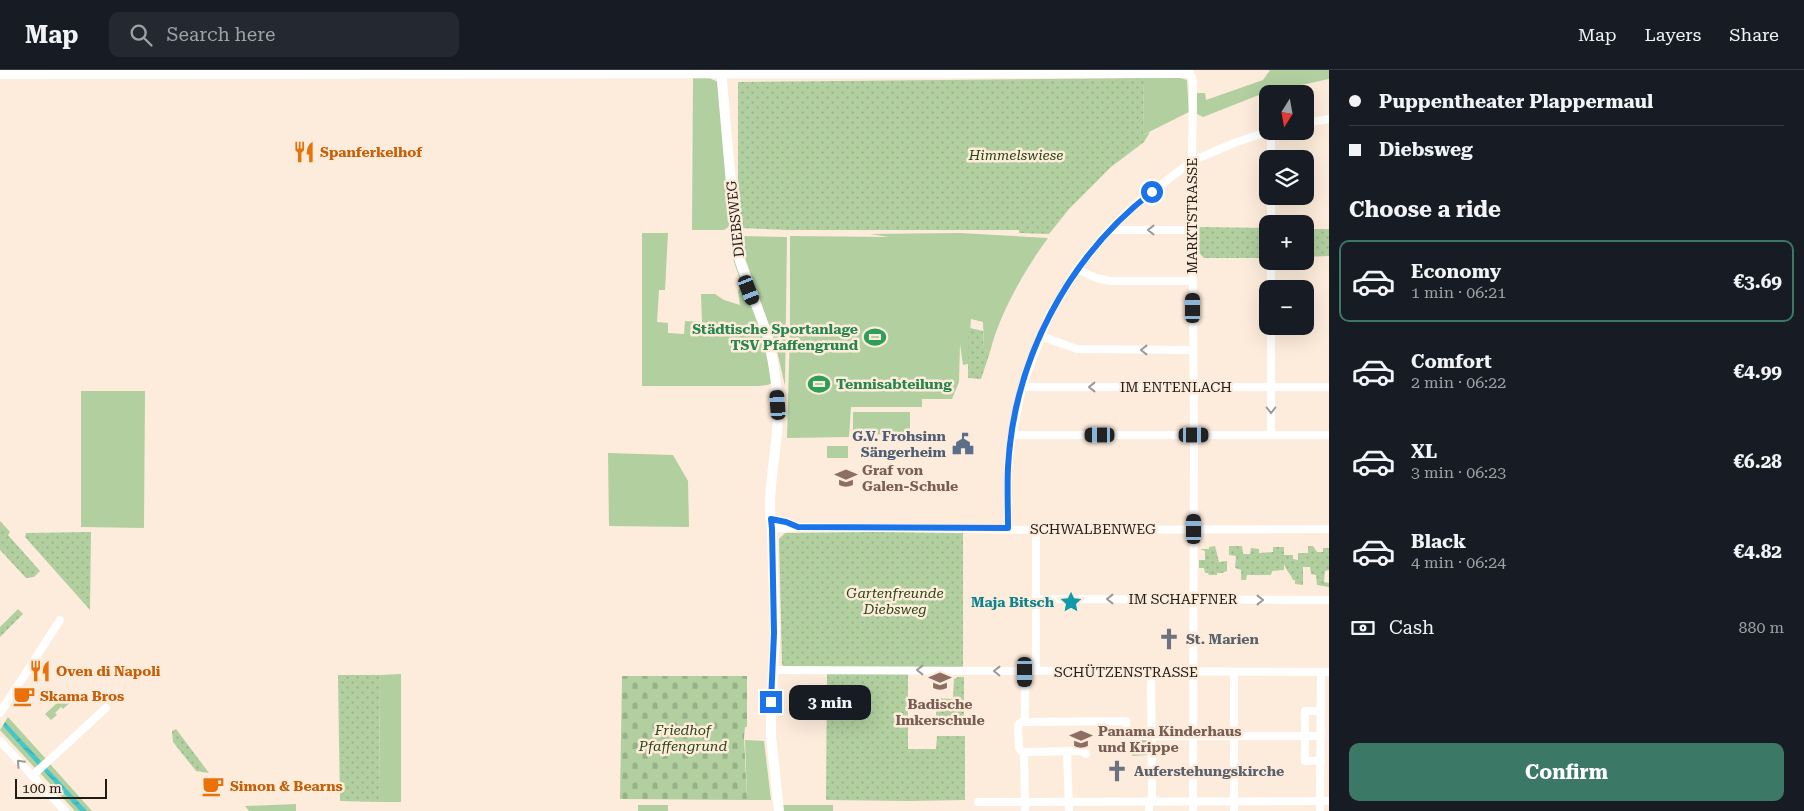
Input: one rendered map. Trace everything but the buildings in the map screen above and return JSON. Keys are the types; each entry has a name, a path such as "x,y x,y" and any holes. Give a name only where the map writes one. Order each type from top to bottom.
{"street":[{"name":"DIEBSWEG","path":"722,71 737,252 766,334 777,389 778,433 772,492 774,633 772,737 779,811"},
{"path":"0,74 1189,71"},
{"name":"MARKTSTRASSE","path":"1189,71 1193,84 1193,811"},
{"path":"1314,122 1329,119"},
{"path":"1008,528 1008,468 1012,435 1022,387 1050,314 1077,269 1109,230 1136,204 1192,161 1234,143 1259,135"},
{"path":"1109,230 1192,230"},
{"path":"1077,269 1096,278 1110,281 1193,281"},
{"path":"1271,335 1272,435"},
{"path":"1040,336 1077,349 1193,350"},
{"name":"IM ENTENLACH","path":"1022,387 1329,387"},
{"path":"1012,435 1329,435"},
{"name":"SCHWALBENWEG","path":"773,526 786,522 798,527 1008,528 1036,530 1329,529"},
{"path":"1036,530 1036,671"},
{"name":"IM SCHAFFNER","path":"1036,599 1329,600"},
{"path":"0,713 60,620"},
{"name":"SCHÜTZENSTRASSE","path":"773,670 1325,672"},
{"path":"1025,672 1025,722"},
{"path":"1149,811 1149,802 1152,798 1151,672"},
{"path":"1234,672 1234,811"},
{"path":"1320,811 1325,801 1321,761 1321,711 1325,672"},
{"path":"32,776 106,708"},
{"path":"1321,711 1305,711 1305,761 1321,761"},
{"path":"1086,754 1082,751 1021,751 1019,748 1018,725 1022,722 1126,722 1126,732 1129,735 1321,736"},
{"path":"0,741 65,811"},
{"path":"1067,751 1069,811"},
{"path":"1024,752 1025,811"},
{"path":"1277,801 1277,811"},
{"path":"978,802 1325,801"},
{"path":"1110,802 1110,811"}],"green space":[{"path":"1270,70 1329,70 1329,79 1301,85 1259,85 1259,95 1203,117 1197,114 1197,93 1205,93 1206,100 1263,80"},
{"path":"693,78 709,78 718,82 730,226 724,230 692,230"},
{"path":"1144,78 1180,78 1187,80 1189,112 1143,135"},
{"name":"Himmelswiese","path":"1144,78 1143,135 1150,132 1144,142 1111,167 1069,209 1049,234 1019,233 1019,230 788,230 740,228 738,82"},
{"path":"1199,227 1259,228 1259,258 1204,258 1199,253"},
{"path":"1314,229 1329,229 1329,256 1314,257"},
{"path":"642,233 668,233 665,290 659,290 657,322 668,323 668,333 684,334 685,321 702,322 701,294 715,294 724,300 740,305 738,292 741,282 734,262 730,238 725,235 732,239 765,341 773,382 768,385 758,386 642,386"},
{"name":"Städtische Sportanlage TSV Pfaffengrund","path":"960,233 1048,238 1030,264 1006,308 990,352 984,349 983,322 971,319 968,364 963,365 960,344 959,382 952,399 922,399 922,407 851,407 849,437 787,438 790,236 889,237 870,234"},
{"path":"742,236 787,237 785,386 775,342 745,258"},
{"path":"970,328 983,331 984,349 990,352 981,379 968,378 968,337"},
{"path":"81,391 145,391 144,528 81,527"},
{"path":"853,412 910,412 910,435 853,434"},
{"path":"827,446 848,446 848,458 827,458"},
{"path":"608,453 673,455 688,481 689,527 609,526"},
{"path":"0,521 10,532 8,535 40,571 34,577 26,578 0,550"},
{"name":"Gartenfreunde Diebsweg","path":"963,531 963,668 788,669 782,665 779,539 785,533"},
{"path":"91,532 90,610 25,537 26,533"},
{"path":"1215,546 1219,562 1227,561 1227,571 1217,573 1217,575 1209,575 1205,573 1204,568 1199,568 1199,560 1205,560 1205,551 1200,549 1209,549 1209,547"},
{"path":"1229,546 1242,546 1243,554 1250,554 1251,548 1259,549 1259,553 1273,552 1273,547 1284,547 1284,555 1293,555 1293,559 1298,560 1298,553 1308,553 1308,546 1313,546 1317,552 1323,552 1323,548 1329,548 1329,570 1325,571 1324,582 1329,583 1329,587 1317,585 1316,575 1311,574 1310,567 1303,567 1303,585 1295,584 1295,580 1293,580 1284,564 1284,570 1272,571 1271,575 1247,575 1246,580 1241,580 1241,570 1235,568 1236,556 1229,555"},
{"path":"18,609 23,614 0,637 0,627"},
{"path":"401,674 401,802 379,802 380,675"},
{"path":"827,674 908,674 908,749 936,749 937,736 965,736 965,800 826,800"},
{"path":"338,675 380,675 379,802 340,801"},
{"name":"Friedhof Pfaffengrund","path":"622,676 747,676 747,727 745,727 744,737 747,800 620,799"},
{"path":"954,677 964,677 964,722 936,721 936,698 953,699"},
{"path":"68,693 74,699 63,709 61,707 55,713 57,715 51,720 45,714"},
{"path":"8,717 46,759 35,768 0,730"},
{"path":"176,729 209,773 196,771 173,742 172,731"},
{"path":"1131,739 1148,739 1148,755 1132,756"},
{"path":"745,740 764,741 771,800 747,800"},
{"path":"50,764 92,811 75,811 40,773"},
{"path":"296,804 296,811 249,811 245,806"},
{"path":"638,805 668,805 668,811 638,811"},
{"path":"782,805 833,805 833,811 783,811"}],"water":[{"path":"5,722 41,761 38,765 3,726"},
{"path":"46,767 87,811 80,811 43,770"}],"place":[{"name":"Spanferkelhof","path":"304,152"},
{"name":"Städtische Sportanlage TSV Pfaffengrund","path":"875,337"},
{"name":"Tennisabteilung","path":"819,384"},
{"name":"G.V. Frohsinn Sängerheim","path":"963,444"},
{"name":"Graf von Galen-Schule","path":"846,478"},
{"name":"Maja Bitsch","path":"1071,602"},
{"name":"St. Marien","path":"1169,639"},
{"name":"Oven di Napoli","path":"40,671"},
{"name":"Badische Imkerschule","path":"940,681"},
{"name":"Skama Bros","path":"24,696"},
{"name":"Panama Kinderhaus und Krippe","path":"1081,739"},
{"name":"Auferstehungskirche","path":"1117,771"},
{"name":"Simon & Bearns","path":"213,786"}],"route":[{"path":"771,702 774,591 771,519 798,527 1008,528 1008,468 1013,426 1022,387 1040,336 1063,291 1092,249 1136,204 1152,192"}]}
